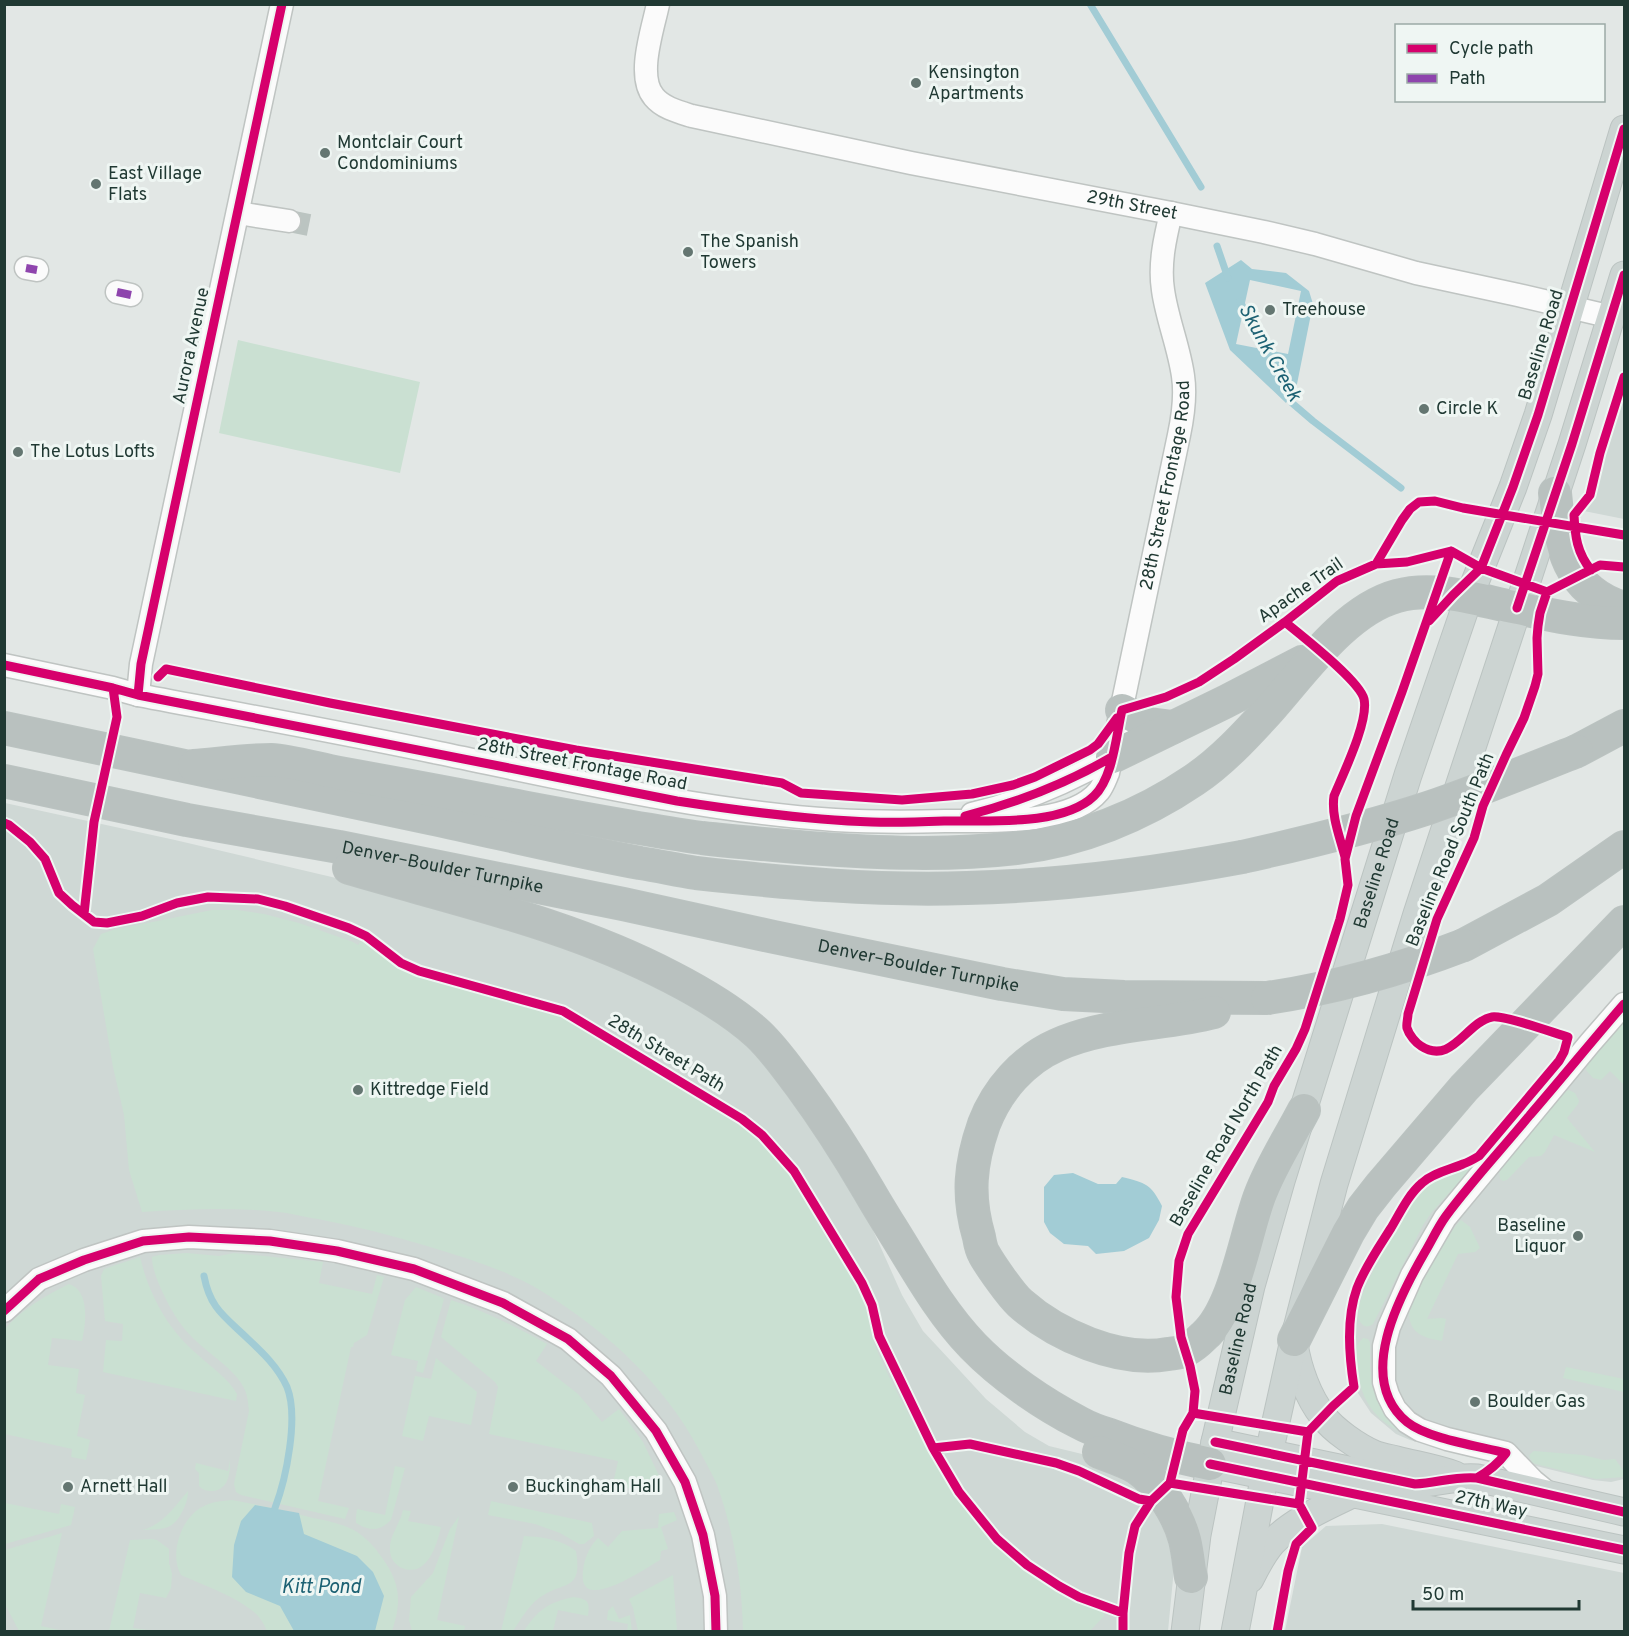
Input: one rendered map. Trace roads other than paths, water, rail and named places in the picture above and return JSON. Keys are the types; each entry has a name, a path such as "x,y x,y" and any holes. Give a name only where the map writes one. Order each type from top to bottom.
{"highway":[{"path":"1555,493 1563,549 1577,578 1597,597 1624,608"},
{"path":"194,766 272,760 603,822 702,838 877,852 987,851 1050,843 1078,836 1112,824 1176,792 1213,765 1248,732 1318,652 1340,631 1369,608 1395,596 1420,593 1469,597 1576,619 1624,623"},
{"path":"1112,758 1293,668 1318,652"},
{"path":"1122,711 1149,724 1173,727"},
{"path":"4,728 194,766 607,857 692,872 826,885 911,888 1004,887 1129,876 1242,857 1334,836 1428,808 1577,751 1624,726"},
{"path":"4,781 187,820 535,922 598,943 699,992 759,1035 781,1059 830,1127 881,1213 946,1314 974,1346 1004,1373 1040,1399 1081,1424 1100,1432 1166,1454 1213,1453"},
{"name":"Denver–Boulder Turnpike","path":"187,820 339,847 623,904 774,938 1002,984 1063,994 1189,999 1267,998 1307,993 1415,964 1464,945 1548,900 1624,847"},
{"path":"1294,1340 1348,1233 1381,1185 1464,1088 1624,922"},
{"path":"1267,998 1204,1014 1092,1033 1056,1045 1033,1058 1009,1080 990,1110 976,1147 970,1185 975,1224 983,1253 1018,1302 1063,1332 1097,1347 1128,1354 1155,1356 1185,1351 1206,1335 1222,1314 1267,1178 1304,1110"},
{"path":"905,1250 934,1318 953,1350 971,1371 1029,1417 1071,1442 1124,1461 1150,1478 1172,1509 1182,1530 1191,1577"}],"main road":[{"name":"Baseline Road","path":"1185,1632 1197,1535 1213,1453 1251,1286 1281,1181 1402,796 1469,597 1522,461 1547,387 1624,129"},
{"path":"1235,1632 1266,1464 1294,1340 1334,1184 1417,914 1624,275"},
{"path":"1294,1340 1300,1368 1310,1395 1331,1426 1375,1455 1469,1478"},
{"name":"27th Way","path":"1213,1453 1266,1464 1415,1484 1469,1478 1618,1506"},
{"name":"27th Way","path":"1266,1464 1352,1494 1624,1550"},
{"path":"1240,1599 1272,1543 1297,1523 1352,1494"}],"street":[{"name":"Aurora Avenue","path":"138,695 141,663 282,4"},
{"name":"29th Street","path":"658,4 646,63 646,80 653,96 670,109 692,116 911,163 1285,237 1416,273 1612,317"},
{"path":"238,213 289,221"},
{"name":"28th Street Frontage Road","path":"4,665 138,695 439,753 529,773 750,812 832,820 945,821 1037,794 1083,774 1112,758 1184,402 1183,375 1165,301 1162,278 1164,242 1171,213"},
{"path":"1549,1494 1506,1453 1447,1439 1420,1430 1407,1422 1395,1409 1388,1395 1384,1382 1383,1355 1389,1327 1412,1275 1445,1218 1624,1004"},
{"path":"4,1311 39,1279 84,1260 143,1241 189,1237 270,1241 337,1251 414,1269 503,1303 568,1339 611,1377 656,1431 685,1482 703,1535 715,1596 716,1632"},
{"path":"1469,1478 1496,1465 1506,1453"}],"water":[{"path":"1241,260 1252,269 1286,273 1309,291 1313,304 1297,384 1286,403 1230,350 1205,283","holes":["1250,280 1301,291 1288,354 1236,344"]},
{"path":"1073,1173 1098,1184 1116,1184 1122,1177 1142,1183 1151,1189 1162,1206 1159,1220 1149,1238 1124,1251 1096,1254 1088,1246 1064,1244 1050,1233 1044,1222 1044,1187 1054,1175"},
{"name":"Kitt Pond","path":"255,1505 299,1513 304,1534 357,1556 373,1572 384,1596 375,1631 294,1631 280,1606 246,1592 232,1577 234,1545 241,1521"}],"waterway":[{"name":"Skunk Creek","path":"1090,4 1201,187"},
{"name":"Skunk Creek","path":"1217,246 1228,278"},
{"name":"Skunk Creek","path":"1240,301 1269,358"},
{"name":"Skunk Creek","path":"1285,389 1292,403 1313,421 1401,488"},
{"path":"204,1276 210,1296 219,1311 269,1360 287,1387 292,1414 290,1448 275,1508"}],"tunnel":[{"path":"289,221 309,225"}],"place":[{"name":"Kensington Apartments","path":"916,83"},
{"name":"Montclair Court Condominiums","path":"325,153"},
{"name":"East Village Flats","path":"96,184"},
{"name":"The Spanish Towers","path":"688,252"},
{"name":"Treehouse","path":"1270,310"},
{"name":"Circle K","path":"1424,409"},
{"name":"The Lotus Lofts","path":"18,452"},
{"name":"Kittredge Field","path":"358,1090"},
{"name":"Baseline Liquor","path":"1578,1236"},
{"name":"Boulder Gas","path":"1475,1402"},
{"name":"Arnett Hall","path":"68,1487"},
{"name":"Buckingham Hall","path":"513,1487"}]}
